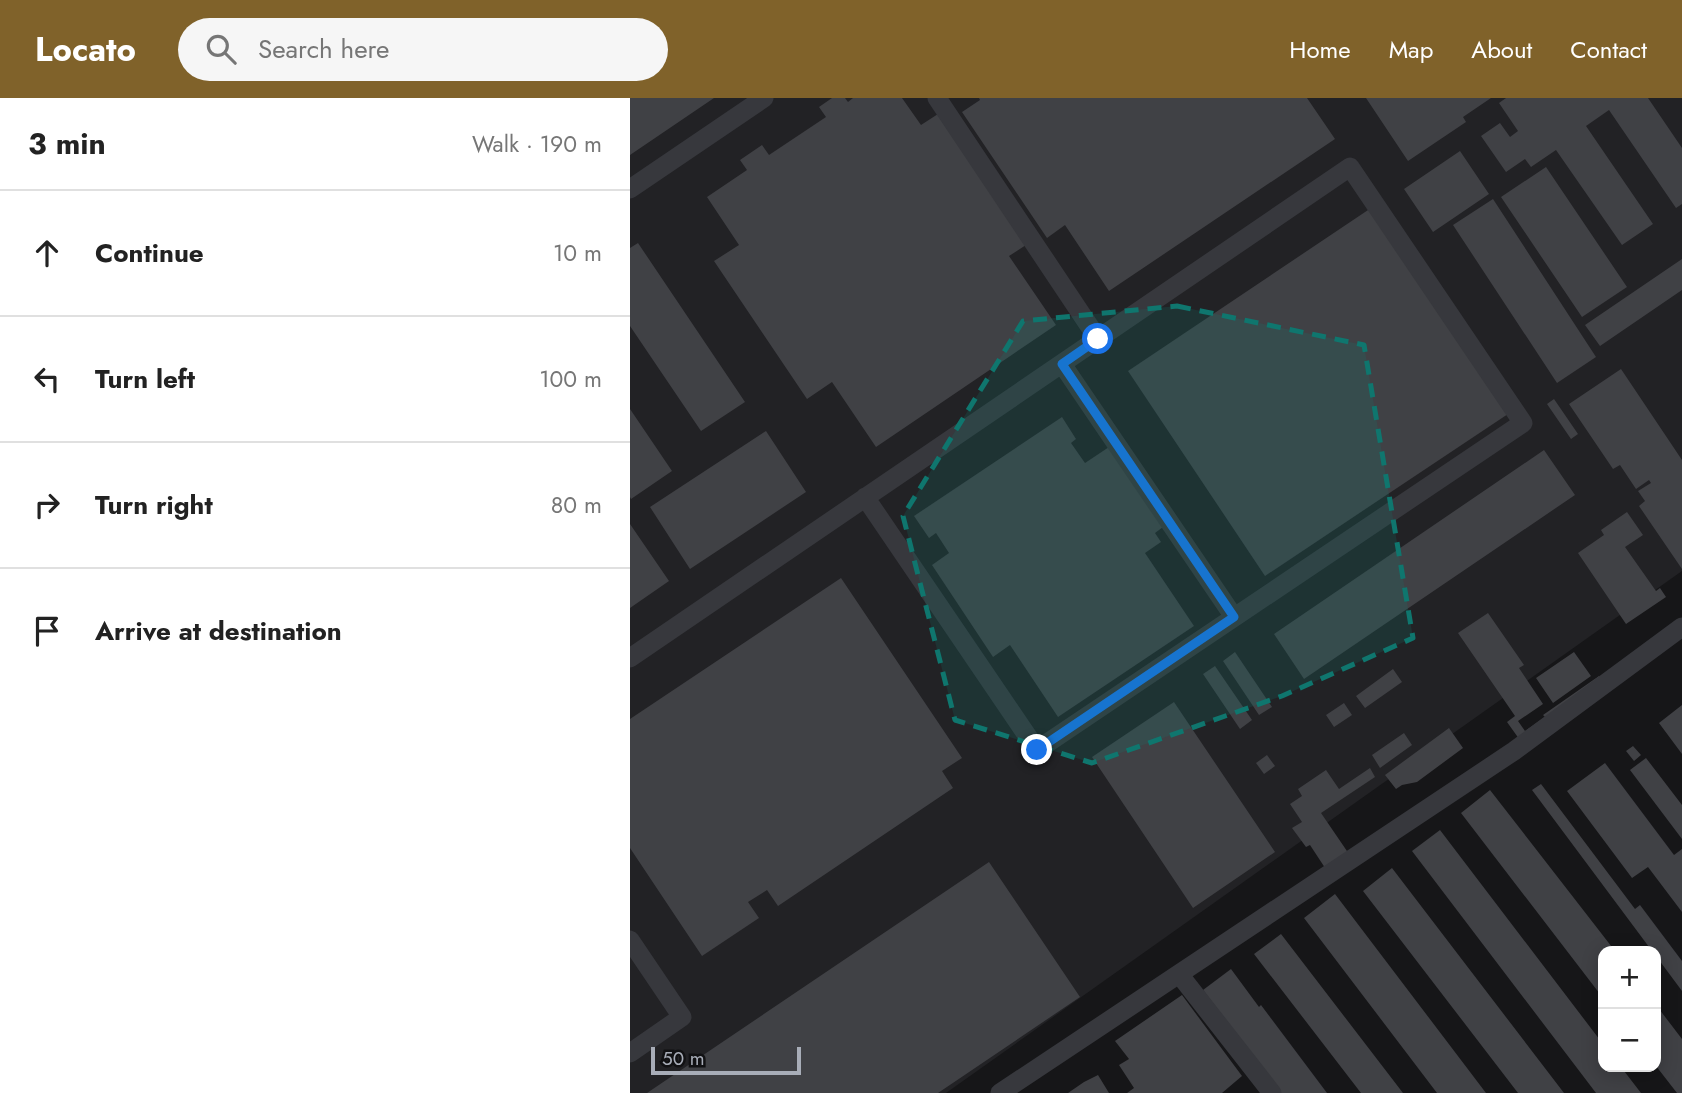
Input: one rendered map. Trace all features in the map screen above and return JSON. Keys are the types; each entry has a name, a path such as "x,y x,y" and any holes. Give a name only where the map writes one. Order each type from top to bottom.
{"street":[{"path":"630,189 764,98"},
{"path":"937,98 1098,339"},
{"path":"630,658 865,497 1350,167 1522,423 1037,750 865,497"},
{"path":"1062,364 1234,617"},
{"path":"1000,1093 1514,751 1682,627"},
{"path":"630,940 682,1017 630,1053"},
{"path":"1179,974 1272,1093"}],"highlighted area":[{"path":"1177,306 1364,345 1413,638 1282,696 1092,763 955,720 903,516 1023,321"}],"shaded area":[{"path":"630,98 1682,98 1682,571 946,1093 630,1093"}],"building":[{"path":"630,98 714,98 630,155"},
{"path":"832,98 845,98 848,102 853,98 902,98 921,125 938,114 1026,245 1009,256 1056,325 876,447 832,382 807,399 714,261 739,245 707,197 747,170 740,160 762,145 769,155 826,117 819,107"},
{"path":"979,98 1307,98 1335,139 1109,291 1065,225 1047,238 962,112 980,100"},
{"path":"1366,98 1491,98 1463,117 1466,122 1408,161"},
{"path":"1506,98 1648,98 1682,148 1682,204 1676,208 1609,110 1586,126 1653,224 1622,245 1556,150 1531,167 1525,159 1506,172 1481,136 1500,123 1510,137 1518,131 1499,103"},
{"path":"1460,151 1489,194 1433,232 1404,189"},
{"path":"1546,167 1627,287 1582,317 1501,197"},
{"path":"1493,199 1596,357 1557,383 1453,225"},
{"path":"1380,202 1517,408 1265,576 1128,371"},
{"path":"638,243 745,402 701,431 630,326 630,248"},
{"path":"1682,259 1682,290 1600,346 1585,325"},
{"path":"1621,369 1682,460 1682,569 1639,506 1645,501 1638,491 1651,483 1649,480 1636,489 1620,465 1613,469 1569,404"},
{"path":"1554,399 1578,434 1571,439 1547,404"},
{"path":"630,409 672,471 631,499 630,497"},
{"path":"1062,417 1076,439 1071,443 1085,463 1109,447 1163,527 1155,533 1161,542 1145,553 1194,626 1058,717 1010,645 993,657 932,565 949,553 936,533 929,538 914,516"},
{"path":"766,431 806,492 690,569 650,507"},
{"path":"1544,450 1575,495 1304,679 1274,634"},
{"path":"1627,512 1643,535 1625,547 1656,591 1660,588 1666,597 1626,624 1578,553 1604,535 1601,530"},
{"path":"630,524 669,581 630,608"},
{"path":"841,578 962,758 942,771 953,788 778,906 767,890 748,902 759,918 702,956 630,848 630,719"},
{"path":"1488,613 1524,665 1519,668 1543,704 1518,721 1525,731 1545,717 1543,715 1599,676 1605,686 1522,743 1507,722 1515,716 1458,633"},
{"path":"1235,652 1272,707 1259,715 1223,661"},
{"path":"1574,652 1591,676 1553,703 1536,678"},
{"path":"1215,666 1252,720 1240,729 1203,674"},
{"path":"1393,669 1402,682 1365,708 1356,696"},
{"path":"1174,702 1275,852 1193,908 1092,757"},
{"path":"1344,703 1352,715 1334,727 1326,715"},
{"path":"1682,705 1682,754 1659,723"},
{"path":"1449,728 1463,748 1417,782 1396,789 1385,775"},
{"path":"1404,733 1412,745 1380,768 1372,755"},
{"path":"1633,746 1641,755 1634,761 1626,751"},
{"path":"1267,755 1275,766 1264,774 1256,763"},
{"path":"1646,758 1682,805 1682,839 1630,770"},
{"path":"1605,763 1674,855 1682,849 1682,912 1648,867 1632,878 1567,791"},
{"path":"1370,768 1375,777 1321,813 1349,854 1331,877 1310,845 1306,847 1292,828 1302,822 1290,804 1302,796 1298,789 1326,770 1339,789"},
{"path":"1541,784 1635,909 1640,905 1682,961 1682,991 1661,963 1661,946 1648,946 1532,790"},
{"path":"1490,790 1611,946 1598,946 1598,991 1461,813"},
{"path":"1440,830 1598,1037 1598,1072 1625,1072 1641,1093 1596,1093 1412,851"},
{"path":"989,862 1080,997 938,1093 647,1093"},
{"path":"1392,868 1564,1093 1518,1093 1363,891"},
{"path":"1335,894 1486,1093 1437,1093 1304,918"},
{"path":"1281,934 1403,1093 1361,1093 1254,954"},
{"path":"1231,969 1327,1093 1281,1093 1203,990"},
{"path":"1182,995 1242,1076 1222,1093 1127,1093 1134,1088 1119,1065 1129,1059 1115,1041"},
{"path":"1661,1012 1682,1039 1682,1093 1677,1093 1661,1072"},
{"path":"1098,1075 1109,1093 1068,1093 1084,1082"}],"route":[{"path":"1037,750 1234,617 1062,364 1098,339"}]}
